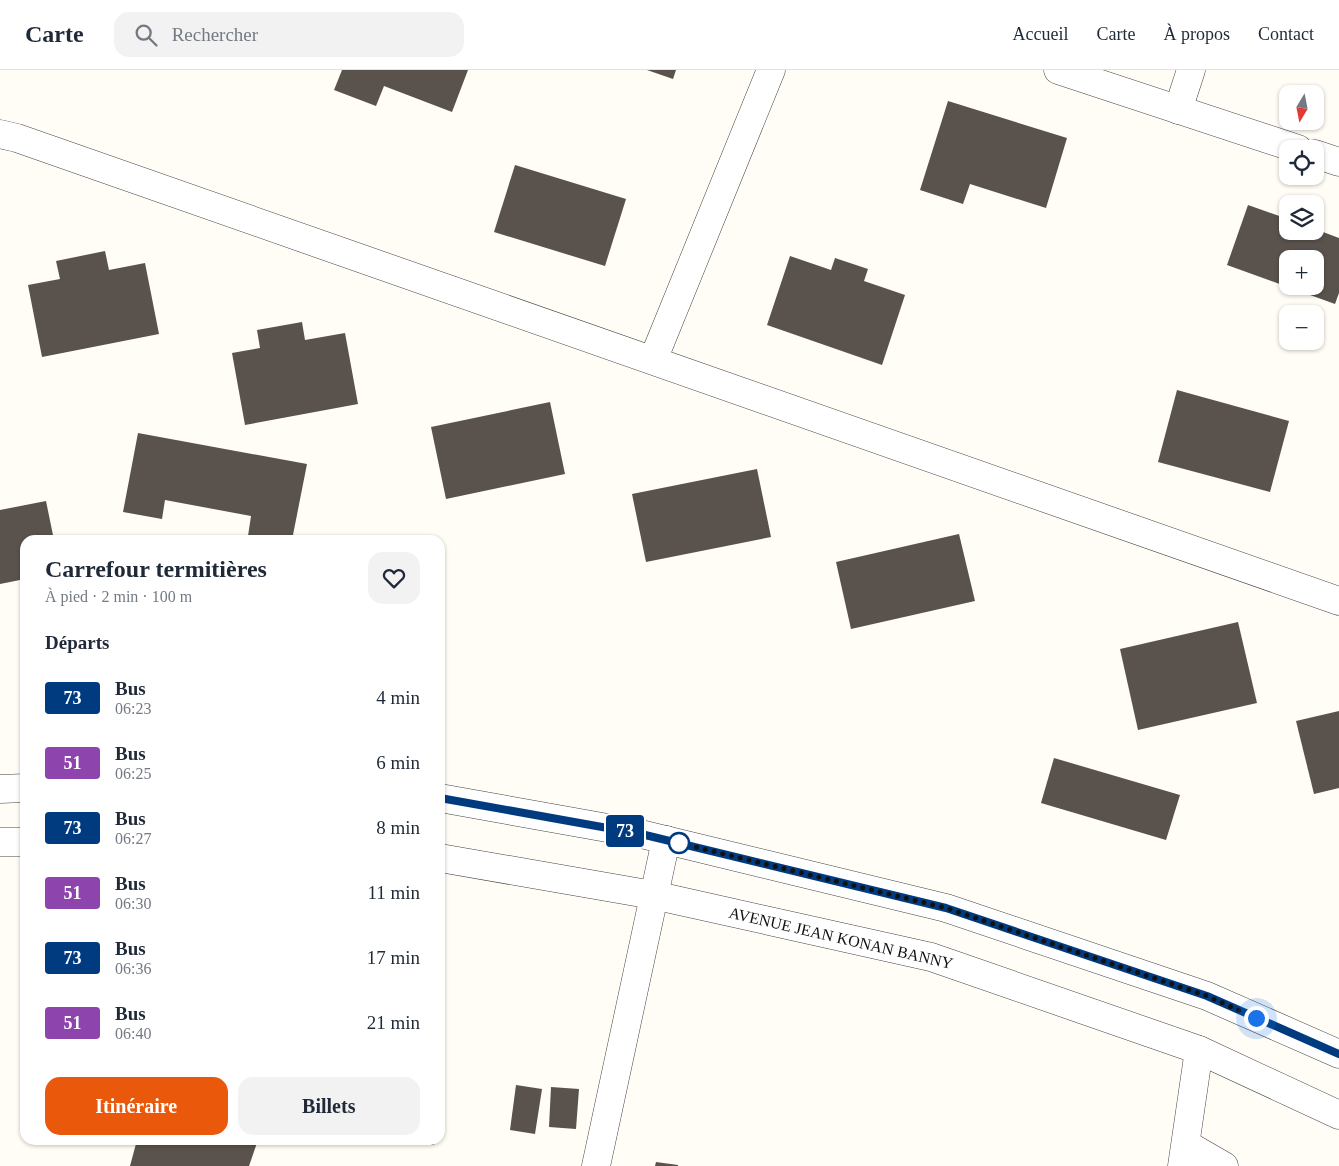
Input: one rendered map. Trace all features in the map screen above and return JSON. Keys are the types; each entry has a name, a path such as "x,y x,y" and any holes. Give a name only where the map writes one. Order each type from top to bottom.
{"street":[{"path":"654,360 770,70"},
{"path":"1058,70 1279,143"},
{"path":"1178,110 1191,70"},
{"path":"6,143 654,360 1339,601"},
{"path":"1324,157 1339,162"},
{"path":"0,788 20,788"},
{"path":"445,799 666,840 946,908 1207,996 1339,1054"},
{"path":"596,1166 666,840"},
{"path":"0,842 20,842"},
{"name":"AVENUE JEAN KONAN BANNY","path":"445,859 653,894 931,957 1199,1050 1339,1115"},
{"path":"1199,1050 1184,1155 1224,1166"}],"building":[{"path":"342,70 468,70 452,112 384,86 376,106 334,90"},
{"path":"647,70 676,70 673,79"},
{"path":"948,101 1067,138 1046,208 970,184 963,204 920,190"},
{"path":"515,165 626,199 605,266 494,232"},
{"path":"1248,205 1279,216 1279,240 1324,240 1324,232 1339,238 1339,293 1335,304 1310,295 1324,295 1324,250 1279,250 1279,284 1227,265"},
{"path":"105,251 109,270 145,263 159,334 42,357 28,285 60,279 56,261"},
{"path":"790,256 831,270 835,258 868,269 864,281 905,295 882,365 767,325"},
{"path":"302,322 305,340 345,333 358,404 245,425 232,353 260,348 257,330"},
{"path":"1177,390 1289,421 1270,492 1158,462"},
{"path":"550,402 565,474 446,499 431,427"},
{"path":"138,433 307,464 293,535 248,535 251,516 165,500 162,519 123,512"},
{"path":"757,469 771,537 646,562 632,494"},
{"path":"46,501 53,535 20,535 20,580 0,584 0,510"},
{"path":"959,534 975,601 851,629 836,562"},
{"path":"1238,622 1257,703 1138,730 1120,649"},
{"path":"1339,711 1339,788 1314,794 1296,721"},
{"path":"1054,758 1180,795 1166,840 1041,803"},
{"path":"516,1085 542,1089 535,1134 510,1130"},
{"path":"551,1087 579,1089 576,1129 549,1127"},
{"path":"136,1145 256,1145 249,1166 130,1166"},
{"path":"656,1162 678,1165 678,1166 655,1166"}],"bus line":[{"name":"73","path":"445,799 641,834 946,908 1207,996 1339,1054"}],"route":[{"path":"679,843 946,908 1207,996 1256,1018"}]}
